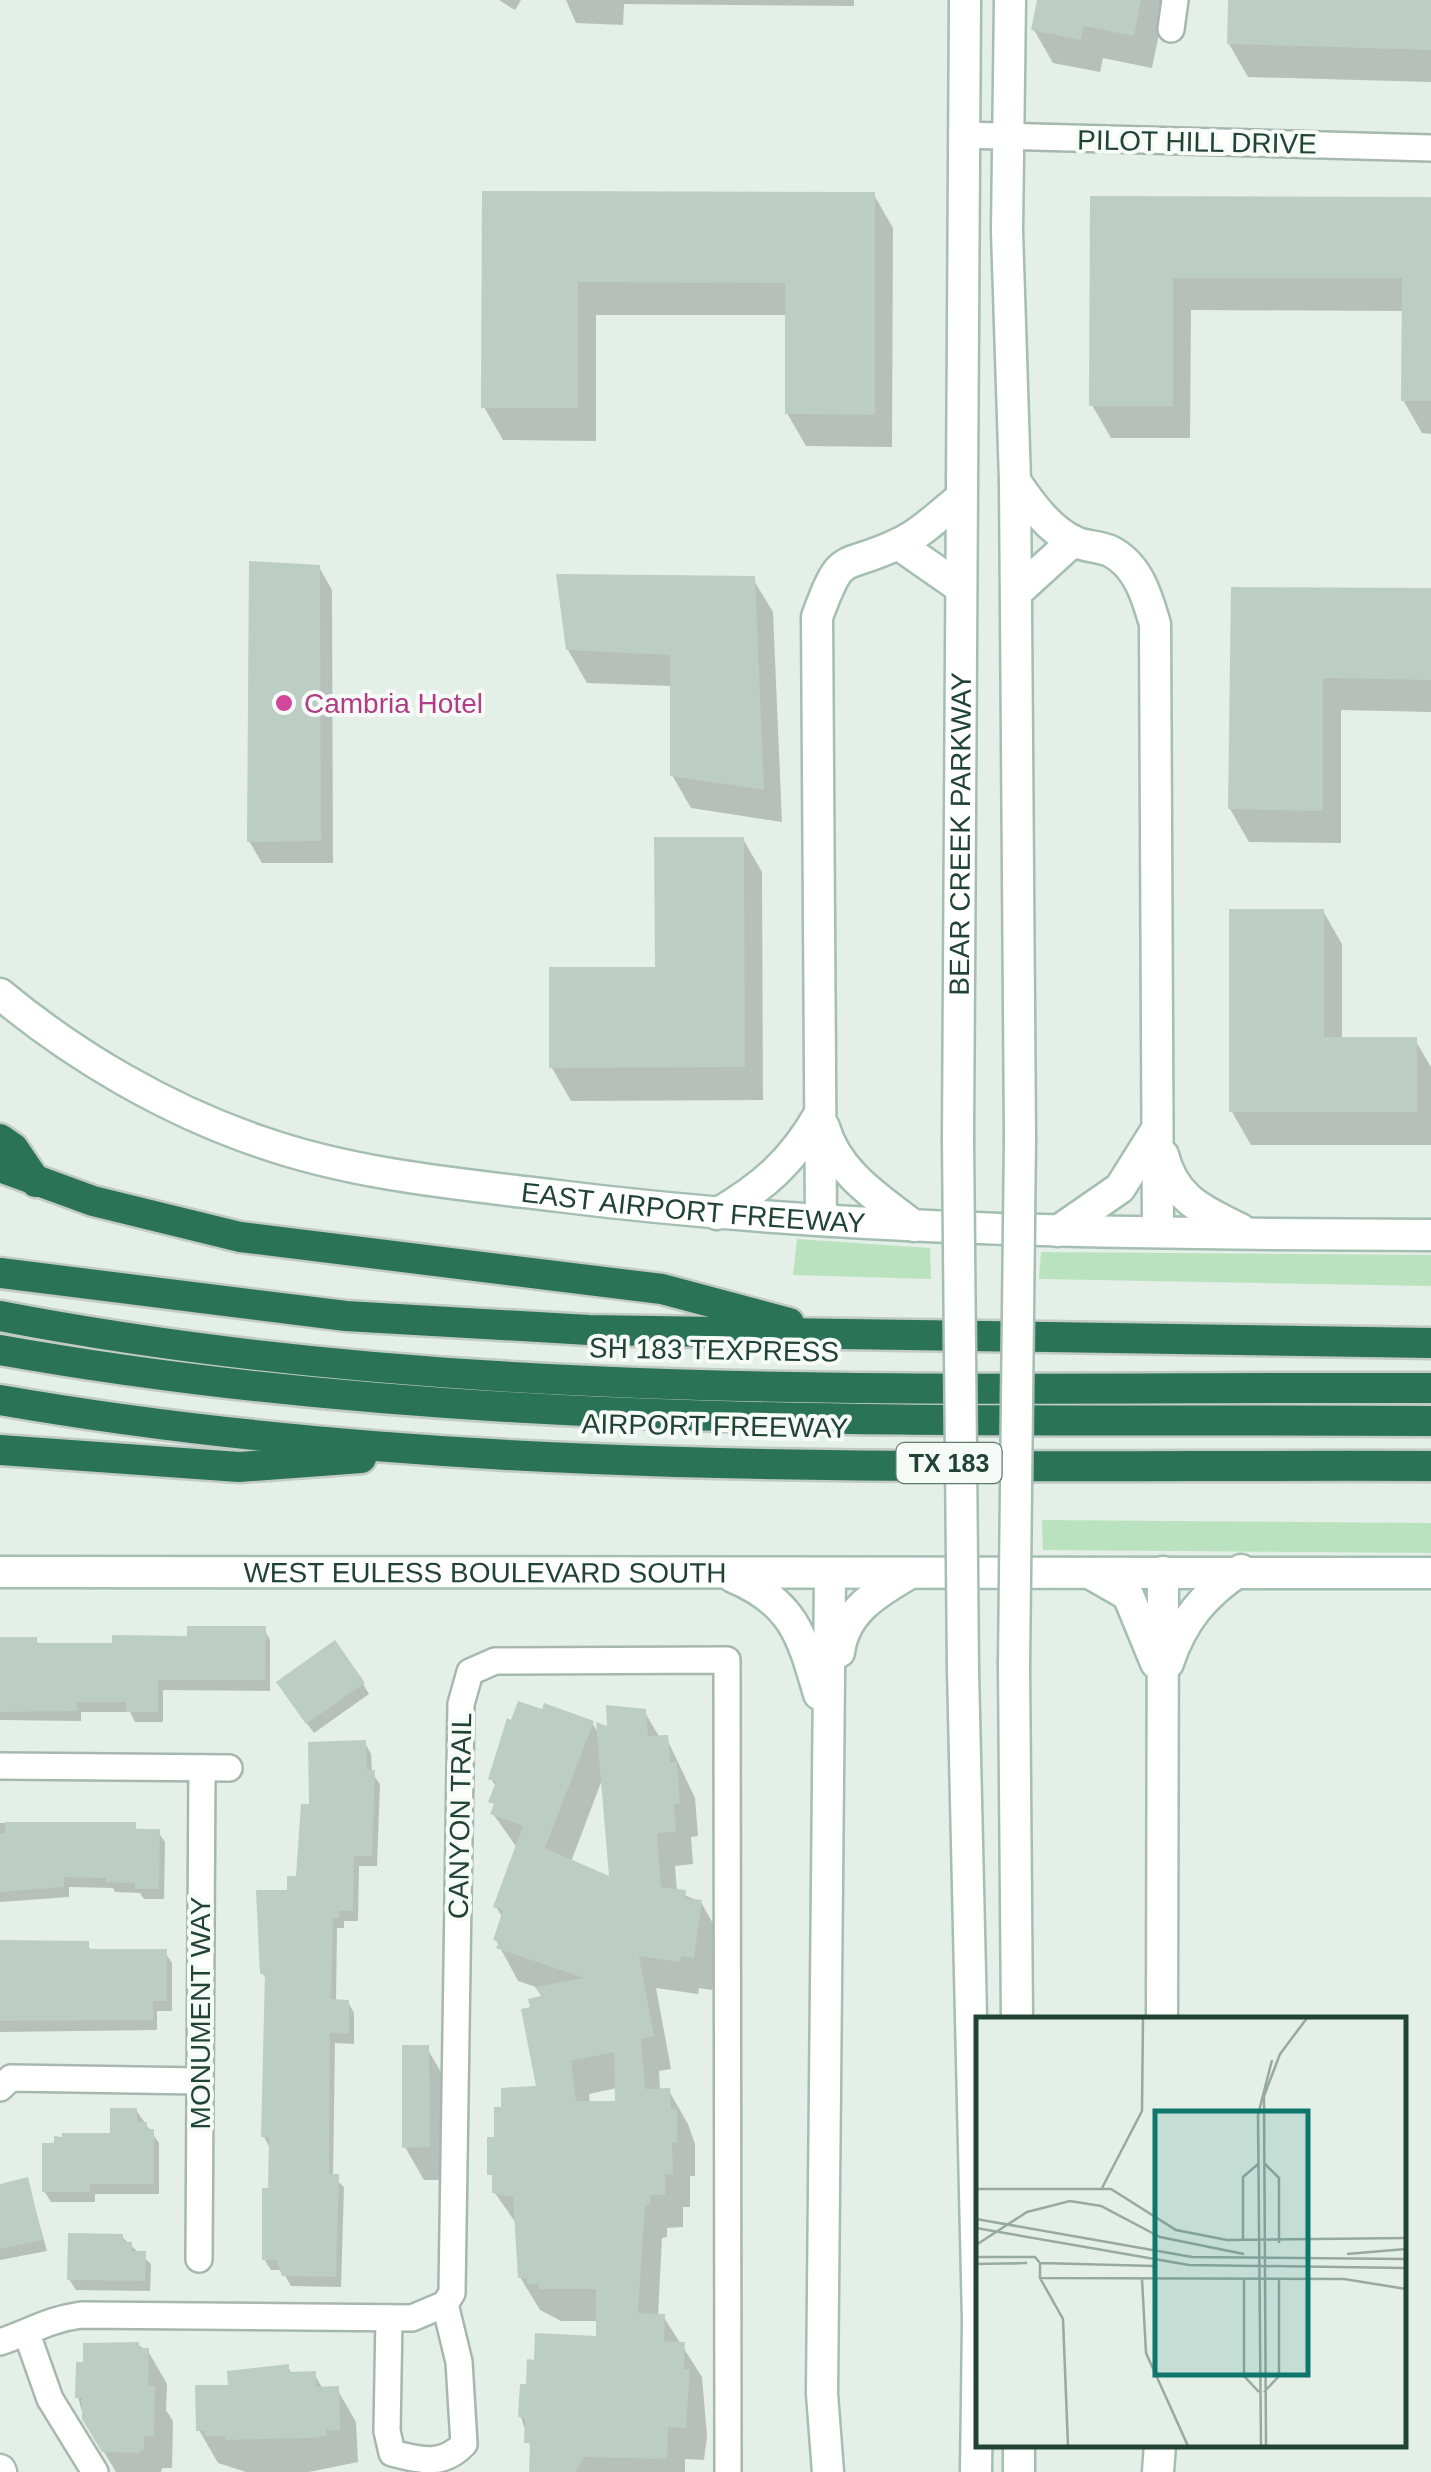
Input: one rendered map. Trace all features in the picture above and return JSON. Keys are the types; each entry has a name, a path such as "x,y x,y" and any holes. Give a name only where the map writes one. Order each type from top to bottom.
{"highway":[{"path":"0,1139 13,1148 38,1184"},
{"path":"0,1167 38,1184 240,1237 662,1289 836,1336"},
{"path":"0,1272 346,1316 589,1330 1431,1343"},
{"name":"SH 183 TEXPRESS","path":"0,1316 342,1363 565,1379 1431,1388"},
{"path":"0,1350 338,1397 583,1410 830,1418 1431,1421"},
{"name":"AIRPORT FREEWAY","path":"0,1400 165,1426 466,1451 764,1461 1431,1466"},
{"path":"0,1450 239,1467 466,1451"}],"main road":[{"name":"BEAR CREEK PARKWAY","path":"965,0 958,1139 963,1670 976,2234"},
{"name":"BEAR CREEK PARKWAY","path":"1010,0 1007,138 1015,481 1020,1136 1014,1665 1017,2017"},
{"path":"1015,481 1034,510 1074,541 1110,551 1127,564 1144,588 1155,624 1158,1232"},
{"path":"821,1220 817,617 832,576 846,561 898,544 961,498"},
{"path":"1016,593 1074,541"},
{"path":"898,544 961,588"},
{"name":"EAST AIRPORT FREEWAY","path":"0,994 93,1062 190,1112 261,1142 327,1161 458,1184 717,1214 914,1226 1252,1235 1431,1235"},
{"path":"717,1214 764,1186 799,1151 820,1113"},
{"path":"820,1113 831,1151 856,1180 914,1226"},
{"path":"1058,1230 1120,1188 1157,1129"},
{"path":"1157,1129 1169,1179 1190,1204 1252,1235"},
{"path":"1162,1680 1178,1634 1196,1606 1240,1570"},
{"path":"1091,1574 1240,1570 1431,1573"},
{"name":"WEST EULESS BOULEVARD SOUTH","path":"0,1572 1091,1574"},
{"path":"1162,2017 1163,1572"},
{"path":"726,1574 765,1590 782,1605 804,1643 828,1725"},
{"path":"828,2472 822,2394 830,1574"},
{"path":"1091,1574 1128,1595 1162,1680"},
{"path":"828,1725 842,1630 872,1595 905,1576"},
{"name":"BEAR CREEK PARKWAY","path":"976,2447 976,2472"},
{"path":"1019,2447 1020,2472"},
{"path":"1158,2472 1160,2447"}],"street":[{"path":"1170,29 1174,0"},
{"name":"PILOT HILL DRIVE","path":"962,135 1431,148"},
{"name":"CANYON TRAIL","path":"445,2304 452,2293 460,1704 470,1672 494,1661 726,1660 728,2472"},
{"path":"0,1766 228,1768"},
{"name":"MONUMENT WAY","path":"200,2259 202,1768"},
{"path":"0,2088 11,2078 199,2080"},
{"path":"0,2342 27,2334 41,2322 81,2315 412,2318 445,2304 460,2362 464,2444 454,2454 427,2462 392,2452 387,2431 389,2318"},
{"path":"27,2334 50,2399 94,2472"}],"green space":[{"path":"797,1239 930,1248 931,1279 793,1275"},
{"path":"1041,1252 1431,1255 1431,1286 1039,1279"},
{"path":"1042,1520 1431,1523 1431,1553 1043,1550"}],"building":[{"path":"1037,0 1141,0 1134,36 1084,26 1081,40 1031,30"},
{"path":"1228,0 1431,0 1431,50 1227,44"},
{"path":"482,191 875,192 875,415 785,414 785,283 578,282 578,408 481,408"},
{"path":"1090,196 1431,197 1431,401 1401,401 1402,278 1173,278 1173,406 1089,406"},
{"name":"Cambria Hotel","path":"249,561 320,565 321,841 247,842"},
{"path":"556,574 755,576 764,790 670,776 670,655 566,650"},
{"path":"1231,587 1431,588 1431,680 1323,678 1323,811 1228,809"},
{"path":"654,837 744,837 745,1067 549,1068 549,967 655,967"},
{"path":"1229,909 1324,909 1324,1037 1417,1037 1417,1112 1229,1112"},
{"path":"187,1626 266,1626 265,1680 158,1680 158,1712 126,1712 126,1702 77,1702 77,1711 0,1712 0,1637 37,1637 37,1643 112,1643 112,1635 187,1636"},
{"path":"335,1640 365,1683 306,1724 276,1682"},
{"path":"518,1701 542,1709 544,1703 594,1721 545,1848 609,1876 596,1722 607,1726 606,1705 646,1709 648,1736 668,1735 670,1762 677,1762 680,1804 674,1804 676,1832 657,1833 661,1887 686,1890 685,1898 702,1900 694,1958 681,1956 680,1962 639,1956 654,2036 641,2039 645,2089 670,2088 671,2109 677,2109 673,2174 665,2174 665,2195 650,2195 650,2205 645,2205 638,2313 665,2314 664,2341 685,2342 684,2369 690,2369 686,2428 668,2427 667,2459 584,2457 576,2472 529,2472 530,2443 524,2443 525,2418 518,2417 520,2384 526,2384 527,2359 534,2360 535,2333 596,2336 596,2289 539,2289 539,2284 527,2284 527,2278 518,2278 513,2197 492,2193 492,2175 487,2175 487,2137 494,2137 494,2107 501,2107 501,2088 536,2086 521,2009 530,2007 528,1999 541,1996 535,1987 584,1978 496,1948 499,1942 493,1940 503,1910 493,1907 523,1826 490,1814 494,1804 488,1802 496,1782 488,1779 507,1718 511,1720","holes":["614,2052 615,2101 576,2101 571,2061"]},
{"path":"366,1740 367,1770 375,1770 372,1856 354,1856 353,1911 339,1911 339,1918 333,1918 331,1999 349,2000 349,2034 330,2033 329,2174 339,2174 336,2277 282,2276 276,2260 262,2260 262,2188 268,2188 269,2137 261,2137 265,1974 260,1974 256,1890 287,1890 287,1876 296,1876 301,1804 309,1804 308,1742"},
{"path":"5,1822 136,1822 136,1829 160,1829 159,1889 135,1889 135,1883 106,1882 106,1878 64,1877 64,1887 0,1892 0,1834 5,1834"},
{"path":"0,1940 89,1941 89,1949 167,1949 167,2001 153,2001 153,2020 0,2021"},
{"path":"402,2045 429,2045 430,2147 402,2148"},
{"path":"110,2108 137,2108 137,2122 147,2122 147,2129 154,2129 154,2184 90,2184 90,2192 42,2192 42,2143 54,2143 54,2136 62,2137 62,2133 110,2133"},
{"path":"28,2177 43,2240 0,2249 0,2184"},
{"path":"68,2233 123,2234 123,2242 132,2242 132,2251 146,2251 145,2281 67,2280"},
{"path":"139,2342 139,2348 149,2348 148,2386 155,2386 154,2436 144,2436 144,2449 138,2453 102,2452 82,2419 82,2398 75,2398 76,2362 83,2362 83,2343"},
{"path":"289,2364 289,2372 316,2371 316,2387 339,2386 340,2430 326,2430 327,2435 315,2438 225,2440 225,2436 205,2436 205,2431 196,2431 195,2385 228,2385 227,2371"}],"place":[{"name":"Cambria Hotel","path":"284,703"}]}
